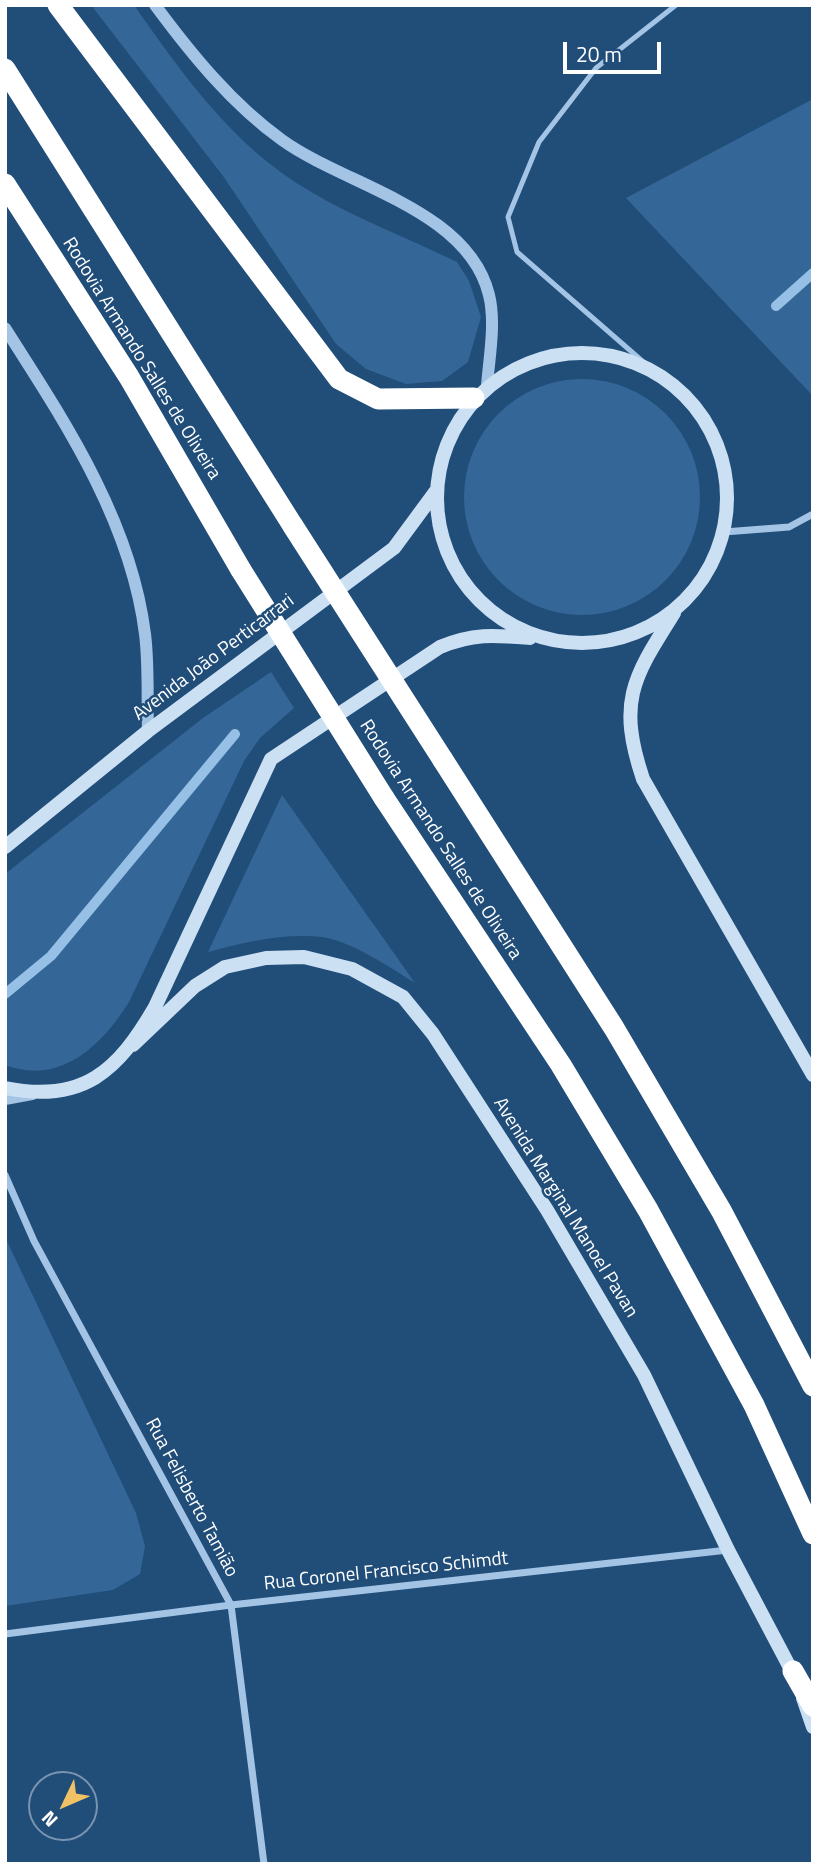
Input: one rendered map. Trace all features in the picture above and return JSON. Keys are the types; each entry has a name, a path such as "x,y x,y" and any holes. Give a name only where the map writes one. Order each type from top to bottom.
{"highway":[{"path":"58,5 339,379 378,398 480,392"},
{"name":"Rodovia Armando Salles de Oliveira","path":"5,69 620,1039 722,1212 813,1386"},
{"name":"Rodovia Armando Salles de Oliveira","path":"5,184 129,377 241,570 384,798 561,1065 648,1210 754,1405 813,1534"},
{"path":"793,1671 813,1706"}],"main road":[{"path":"546,639 517,628 492,612 461,579 442,537 436,491 443,454 459,420 480,392 522,366 566,354 613,356 656,373 691,402 716,442 727,487 724,533 706,576 676,611 638,671 630,704 631,741 643,779 813,1075"},
{"name":"Avenida João Perticarrari","path":"5,847 148,731 394,548 436,491"},
{"path":"133,1045 169,977 271,759 440,647 465,636 491,634 592,644 637,634 676,611"},
{"name":"Avenida Marginal Manoel Pavan","path":"33,1094 72,1088 106,1072 195,986 225,967 267,958 304,957 352,969 403,997 433,1034 532,1186 644,1375 728,1550 793,1671 813,1727"},
{"path":"5,1088 33,1094"}],"street":[{"path":"155,5 184,44 231,98 284,141 421,212 466,248 489,295 480,392"},
{"path":"5,328 48,395 106,502 131,573 145,634 148,731"},
{"path":"724,533 789,527 813,514"},
{"path":"5,1099 33,1094"},
{"name":"Rua Felisberto Tamião","path":"5,1175 34,1241 231,1605 264,1864"},
{"name":"Rua Coronel Francisco Schimdt","path":"5,1634 231,1605 728,1550"}],"lane":[{"path":"656,373 517,252 508,216 539,142 596,68 676,5"}],"shaded area":[{"path":"91,5 134,5 211,107 233,131 281,172 344,210 457,262 469,281 481,317 468,362 442,381 406,384 366,369 336,344 223,176"},
{"path":"813,99 813,396 626,198"},
{"path":"570,379 594,379 638,393 666,413 691,452 698,474 698,520 691,542 666,581 638,601 616,610 594,615 570,615 526,601 507,589 490,572 469,531 464,509 464,485 478,441 490,422 507,405 548,384"},
{"path":"271,672 294,708 260,738 244,761 129,1002 106,1033 78,1058 62,1066 44,1070 25,1070 5,1065 5,874 203,718"},
{"path":"282,795 415,983 358,949 322,937 279,937 208,952"},
{"path":"5,1237 136,1513 145,1546 140,1574 113,1590 5,1606"}],"waterway":[{"path":"776,306 813,273"},
{"path":"5,994 51,956 235,734"}]}
